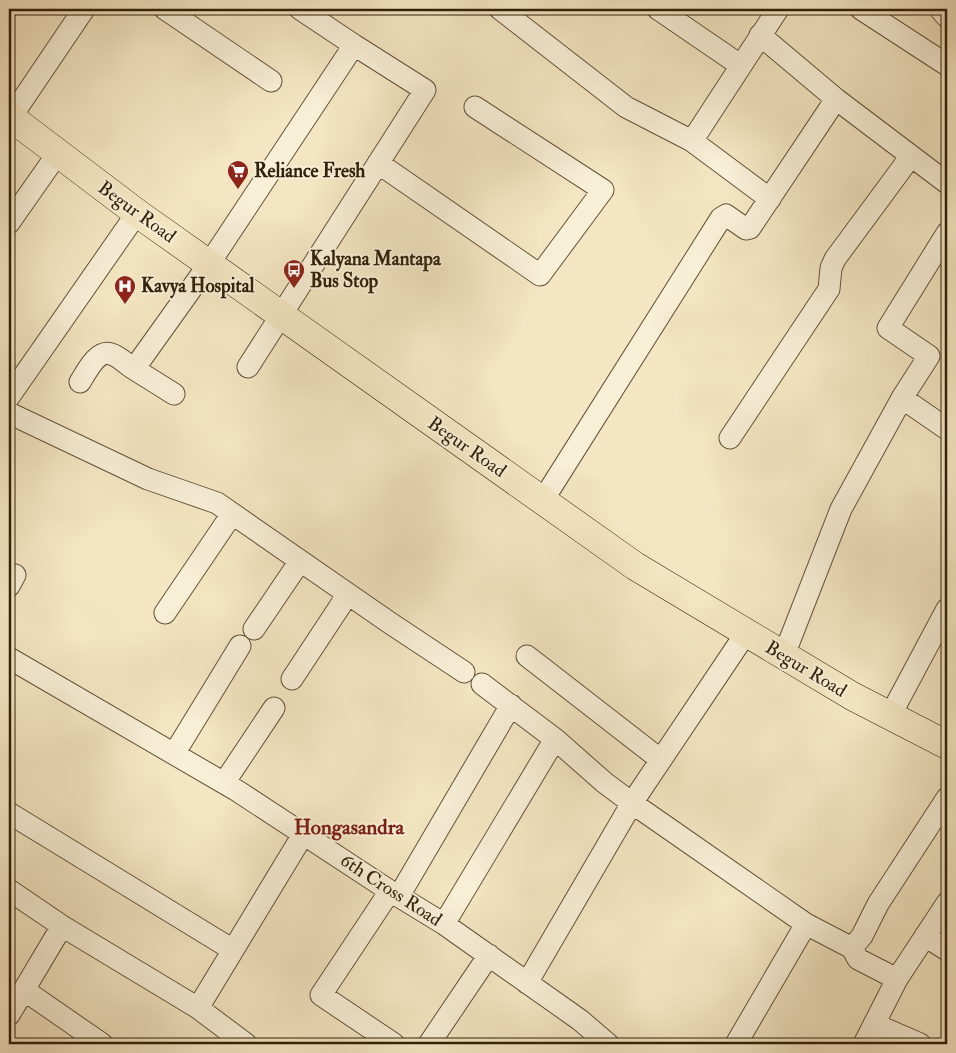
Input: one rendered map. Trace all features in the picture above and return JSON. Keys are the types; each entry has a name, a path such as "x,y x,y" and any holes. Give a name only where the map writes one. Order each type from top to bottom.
{"main road":[{"name":"Begur Road","path":"10,116 136,213 635,566 852,696 947,745"}],"street":[{"path":"10,116 84,9"},
{"path":"165,9 271,81"},
{"path":"248,368 425,90 300,9"},
{"path":"500,9 626,107 692,141 770,199"},
{"path":"658,9 740,65"},
{"path":"692,141 778,9"},
{"path":"861,9 947,65"},
{"path":"940,9 947,17"},
{"path":"760,35 836,99 947,184"},
{"path":"134,370 209,264 354,45"},
{"path":"543,500 721,218 726,215 748,229 836,99"},
{"path":"378,163 540,275 603,190 475,107"},
{"path":"9,223 58,153"},
{"path":"730,438 829,289 831,268 835,259 911,156"},
{"path":"9,397 136,213"},
{"path":"784,655 841,509 902,398 929,356 888,328 947,233"},
{"path":"80,382 97,357 110,353 174,394"},
{"path":"902,398 947,430"},
{"path":"9,414 148,479 217,503 464,672"},
{"path":"165,613 232,514"},
{"path":"254,629 300,561"},
{"path":"292,679 348,594"},
{"path":"890,716 947,609"},
{"path":"527,983 632,803 746,633"},
{"path":"174,754 240,646"},
{"path":"527,656 661,760"},
{"name":"6th Cross Road","path":"9,658 224,783 444,924 580,1020 608,1044"},
{"path":"482,684 555,739 605,783 632,803 806,924 852,948 858,959 897,979"},
{"path":"394,1044 321,995 395,894 510,705"},
{"path":"224,783 274,708"},
{"path":"444,924 555,739"},
{"path":"852,948 862,936 878,904 947,798"},
{"path":"9,813 233,950"},
{"path":"198,1008 304,834"},
{"path":"9,890 62,926 198,1008 246,1044"},
{"path":"864,1044 897,979 947,902"},
{"path":"736,1044 806,924"},
{"path":"9,1015 62,926"},
{"path":"925,936 947,950"},
{"path":"429,1044 488,956"},
{"path":"24,990 102,1044"},
{"path":"874,1024 920,1044"}],"place":[{"name":"Reliance Fresh","path":"238,190"},
{"name":"Kalyana Mantapa Bus Stop","path":"294,289"},
{"name":"Kavya Hospital","path":"125,305"}],"district":[{"name":"Hongasandra","path":"349,827"}]}
